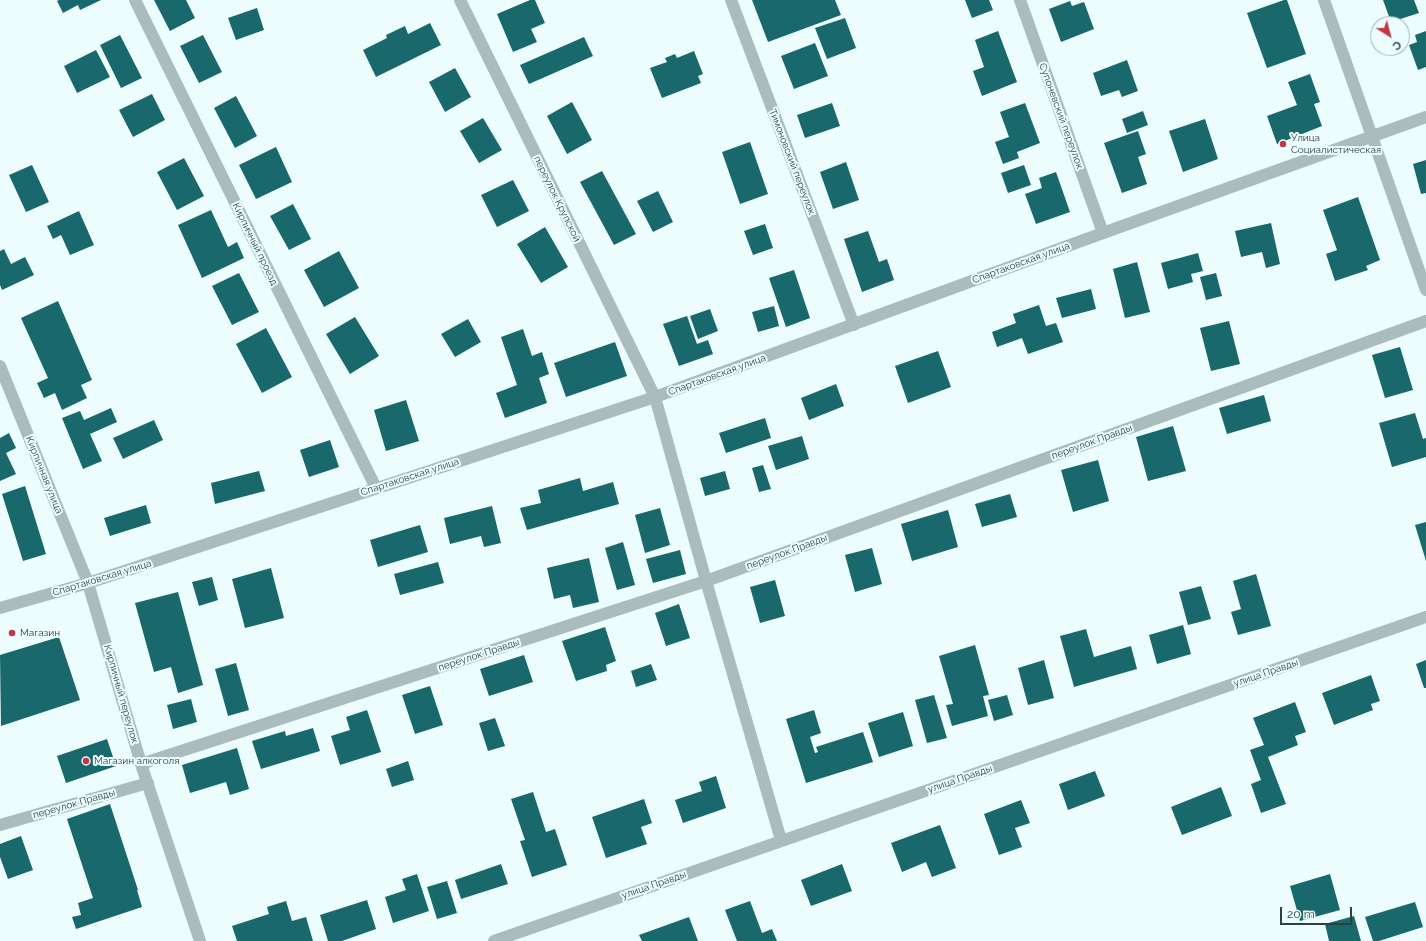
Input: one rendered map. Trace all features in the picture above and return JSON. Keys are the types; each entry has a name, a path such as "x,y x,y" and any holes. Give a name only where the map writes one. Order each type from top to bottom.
{"street":[{"name":"Кирпичный проезд","path":"134,0 376,488"},
{"name":"переулок Крупской","path":"460,0 655,397 706,581 781,840"},
{"name":"Тимоновский переулок","path":"731,0 854,325"},
{"name":"Супоневский переулок","path":"1020,0 1103,233"},
{"path":"1324,0 1426,290"},
{"name":"Спартаковская улица","path":"0,608 88,583 655,397 1103,233 1426,117"},
{"name":"переулок Правды","path":"141,764 706,581 1426,321"},
{"name":"Кирпичная улица","path":"0,366 88,583"},
{"name":"Кирпичный переулок","path":"88,583 141,764 200,941"},
{"name":"улица Правды","path":"494,941 1426,617"},
{"name":"переулок Правды","path":"0,824 148,783"}],"building":[{"path":"101,0 80,10 78,5 63,13 57,1"},
{"path":"154,0 186,0 195,18 170,31"},
{"path":"530,0 535,0 545,23 531,29 537,42 513,52 497,14"},
{"path":"752,0 835,0 841,15 768,42"},
{"path":"965,0 989,0 993,10 972,18"},
{"path":"1287,0 1306,54 1267,68 1247,13"},
{"path":"1383,0 1414,0 1419,13 1410,16 1389,16"},
{"path":"1070,1 1072,6 1084,2 1094,29 1061,42 1049,9"},
{"path":"257,8 264,30 236,40 228,18"},
{"path":"845,18 856,48 827,59 815,28"},
{"path":"430,23 441,45 376,77 363,50 387,38 386,35 405,26 408,34"},
{"path":"998,31 1017,82 982,96 973,71 984,67 975,40"},
{"path":"1426,31 1426,67 1418,70 1410,48 1410,45 1417,42 1415,35"},
{"path":"120,35 142,78 121,88 100,45"},
{"path":"203,35 222,72 199,83 180,46"},
{"path":"584,37 593,56 529,84 520,65"},
{"path":"815,43 828,76 794,89 781,56"},
{"path":"96,50 110,77 77,93 64,66"},
{"path":"694,51 703,74 698,76 701,83 662,98 650,68 667,62 665,58 675,54 677,58"},
{"path":"1127,60 1138,91 1122,97 1119,90 1101,96 1093,73"},
{"path":"455,68 471,97 445,112 429,82"},
{"path":"1310,74 1320,102 1314,104 1322,126 1277,144 1267,116 1297,105 1288,82"},
{"path":"152,94 165,120 133,137 119,110"},
{"path":"236,96 257,136 235,148 214,108"},
{"path":"572,102 592,140 567,154 547,116"},
{"path":"832,103 840,126 805,138 797,115"},
{"path":"1025,103 1040,143 1017,152 1019,158 1003,164 995,142 1009,137 1000,112"},
{"path":"1143,111 1148,125 1127,133 1122,119"},
{"path":"483,118 502,150 479,163 460,131"},
{"path":"1205,119 1218,159 1183,172 1169,131"},
{"path":"1138,131 1146,154 1138,157 1147,184 1122,193 1104,143"},
{"path":"750,142 768,194 740,204 722,152"},
{"path":"276,147 292,182 256,199 239,165"},
{"path":"184,158 204,196 177,210 157,172"},
{"path":"1426,160 1426,193 1421,194 1413,164"},
{"path":"846,162 859,200 833,209 820,172"},
{"path":"32,165 49,202 26,212 9,175"},
{"path":"1024,165 1031,185 1008,193 1001,173"},
{"path":"602,171 636,234 614,245 580,182"},
{"path":"1056,172 1070,212 1036,224 1025,194 1042,188 1039,178"},
{"path":"513,180 529,211 497,227 481,195"},
{"path":"658,191 673,222 653,232 637,201"},
{"path":"1358,197 1380,260 1366,266 1368,270 1335,281 1326,254 1337,250 1323,210"},
{"path":"293,204 311,239 289,250 270,216"},
{"path":"211,210 228,247 237,242 244,258 202,278 178,225"},
{"path":"79,211 94,245 70,255 61,235 53,239 47,226"},
{"path":"1271,223 1280,264 1266,268 1262,252 1241,257 1235,231"},
{"path":"765,224 773,248 753,255 744,231"},
{"path":"545,227 568,267 541,283 517,244"},
{"path":"868,231 879,262 887,259 894,280 862,292 844,239"},
{"path":"4,249 11,264 25,257 34,275 2,290 0,285 0,251"},
{"path":"339,251 359,288 324,307 304,270"},
{"path":"1198,253 1203,271 1191,274 1193,282 1168,289 1161,263"},
{"path":"1137,262 1150,312 1125,318 1113,269"},
{"path":"794,270 810,318 786,327 769,278"},
{"path":"239,273 259,312 232,325 212,286"},
{"path":"1216,273 1222,296 1206,300 1200,277"},
{"path":"1091,289 1096,309 1062,318 1056,298"},
{"path":"58,301 92,380 81,385 87,398 62,410 55,393 44,398 37,383 48,378 21,318"},
{"path":"1039,305 1046,326 1056,323 1063,342 1028,354 1022,338 997,347 992,332 1016,323 1013,314"},
{"path":"774,306 779,326 758,332 752,312"},
{"path":"710,309 718,331 698,339 690,316"},
{"path":"687,316 697,344 708,340 713,354 679,366 663,324"},
{"path":"355,317 379,356 350,374 326,334"},
{"path":"468,319 481,342 455,357 441,334"},
{"path":"1229,321 1240,364 1211,371 1200,328"},
{"path":"266,328 292,377 262,393 236,344"},
{"path":"523,329 532,356 542,352 549,374 539,378 547,403 505,418 496,393 517,385 501,337"},
{"path":"615,342 627,376 566,397 554,363"},
{"path":"1400,347 1413,390 1385,398 1372,355"},
{"path":"938,351 951,387 908,403 895,366"},
{"path":"836,384 844,406 809,420 801,398"},
{"path":"1264,395 1271,421 1227,434 1219,408"},
{"path":"406,400 419,441 386,451 374,410"},
{"path":"111,408 117,422 90,434 102,461 83,469 62,418 80,411 84,420"},
{"path":"1415,413 1423,439 1426,438 1426,457 1392,467 1379,423"},
{"path":"765,418 771,438 726,453 719,433"},
{"path":"154,420 163,440 123,459 113,438"},
{"path":"1173,426 1186,471 1148,481 1136,437"},
{"path":"9,433 16,448 6,453 16,474 0,481 0,438"},
{"path":"802,436 809,459 776,470 768,446"},
{"path":"330,440 339,467 309,477 300,450"},
{"path":"1098,460 1109,501 1073,512 1061,470"},
{"path":"763,465 771,489 759,492 752,468"},
{"path":"259,471 265,491 215,504 211,483"},
{"path":"725,471 730,489 705,496 700,478"},
{"path":"580,478 583,491 613,482 619,504 527,530 520,508 541,503 538,490"},
{"path":"25,486 46,554 23,561 2,494"},
{"path":"1010,494 1017,517 982,527 975,504"},
{"path":"146,505 151,523 110,536 104,518"},
{"path":"492,506 501,543 484,547 481,536 450,544 444,518"},
{"path":"660,508 670,545 645,553 635,515"},
{"path":"948,510 958,547 912,561 901,524"},
{"path":"1426,522 1426,561 1415,525"},
{"path":"420,525 428,552 378,567 370,540"},
{"path":"623,542 635,585 617,590 605,548"},
{"path":"872,548 882,584 855,592 845,555"},
{"path":"680,550 686,574 653,583 646,559"},
{"path":"589,558 599,602 573,608 570,595 554,599 547,568"},
{"path":"438,562 444,583 400,595 394,574"},
{"path":"271,568 284,618 245,628 232,579"},
{"path":"1256,574 1271,626 1238,635 1231,612 1241,609 1233,581"},
{"path":"212,577 218,600 199,606 192,582"},
{"path":"775,580 785,616 760,623 750,587"},
{"path":"1201,586 1211,619 1188,625 1179,592"},
{"path":"178,592 203,685 178,693 171,667 154,672 135,603"},
{"path":"679,604 690,638 666,646 655,613"},
{"path":"1183,625 1191,654 1157,664 1149,635"},
{"path":"605,627 616,661 606,665 607,671 576,681 562,641"},
{"path":"1086,629 1094,657 1131,646 1137,669 1074,687 1060,636"},
{"path":"59,637 80,700 1,726 0,655"},
{"path":"975,645 989,695 983,696 988,716 952,726 946,705 953,704 939,656"},
{"path":"524,655 533,682 489,696 480,669"},
{"path":"1044,660 1054,698 1028,705 1018,668"},
{"path":"1426,660 1426,688 1424,688 1416,664"},
{"path":"236,663 249,710 228,716 215,669"},
{"path":"651,664 657,680 636,687 631,671"},
{"path":"1371,675 1380,701 1371,704 1373,710 1334,725 1322,693"},
{"path":"430,686 443,725 415,734 402,695"},
{"path":"934,695 947,738 927,743 915,700"},
{"path":"1007,695 1013,715 994,721 988,700"},
{"path":"191,699 197,722 173,729 167,705"},
{"path":"1295,702 1306,732 1295,736 1298,745 1268,757 1286,804 1261,813 1251,784 1261,780 1250,750 1264,745 1253,718"},
{"path":"367,710 381,752 340,765 331,736 350,730 346,717"},
{"path":"814,710 821,733 810,737 815,753 818,752 816,747 863,732 873,762 806,783 786,719"},
{"path":"903,712 913,746 879,757 868,723"},
{"path":"495,718 505,746 488,751 479,723"},
{"path":"313,728 320,751 261,769 252,741 285,731 286,736"},
{"name":"Магазин алкоголя","path":"107,739 116,766 66,783 57,756"},
{"path":"237,748 249,789 230,795 226,782 190,793 182,765"},
{"path":"408,761 414,780 392,787 386,769"},
{"path":"1095,771 1105,796 1068,810 1059,784"},
{"path":"716,776 726,808 683,823 675,800 702,791 699,782"},
{"path":"1221,787 1232,816 1182,835 1171,807"},
{"path":"533,792 546,832 555,829 567,865 532,877 520,841 525,840 511,799"},
{"path":"644,799 652,823 641,827 647,844 606,858 592,817"},
{"path":"1021,800 1030,823 1015,828 1022,847 999,855 984,814"},
{"path":"110,804 138,890 142,907 76,929 72,917 81,915 78,903 93,898 67,819"},
{"path":"940,825 956,868 932,877 926,862 902,872 891,843"},
{"path":"21,836 33,870 8,879 0,857 0,844"},
{"path":"501,864 508,884 461,899 455,880"},
{"path":"842,864 852,891 811,906 801,880"},
{"path":"417,874 429,911 393,923 385,897 406,890 402,879"},
{"path":"1330,874 1340,910 1300,921 1290,886"},
{"path":"447,881 457,913 437,919 427,887"},
{"path":"367,900 376,929 342,941 328,941 320,915"},
{"path":"286,901 292,921 306,917 313,941 237,941 232,926 269,914 267,907"},
{"path":"750,901 762,933 772,929 777,941 737,941 725,910"},
{"path":"1415,902 1423,927 1379,941 1373,941 1365,917"},
{"path":"1354,916 1361,941 1329,941 1325,924"},
{"path":"689,917 698,941 642,941 639,935"}],"place":[{"name":"Улица Социалистическая","path":"1283,144"},
{"name":"Магазин","path":"12,633"},
{"name":"Магазин алкоголя","path":"86,761"}]}
